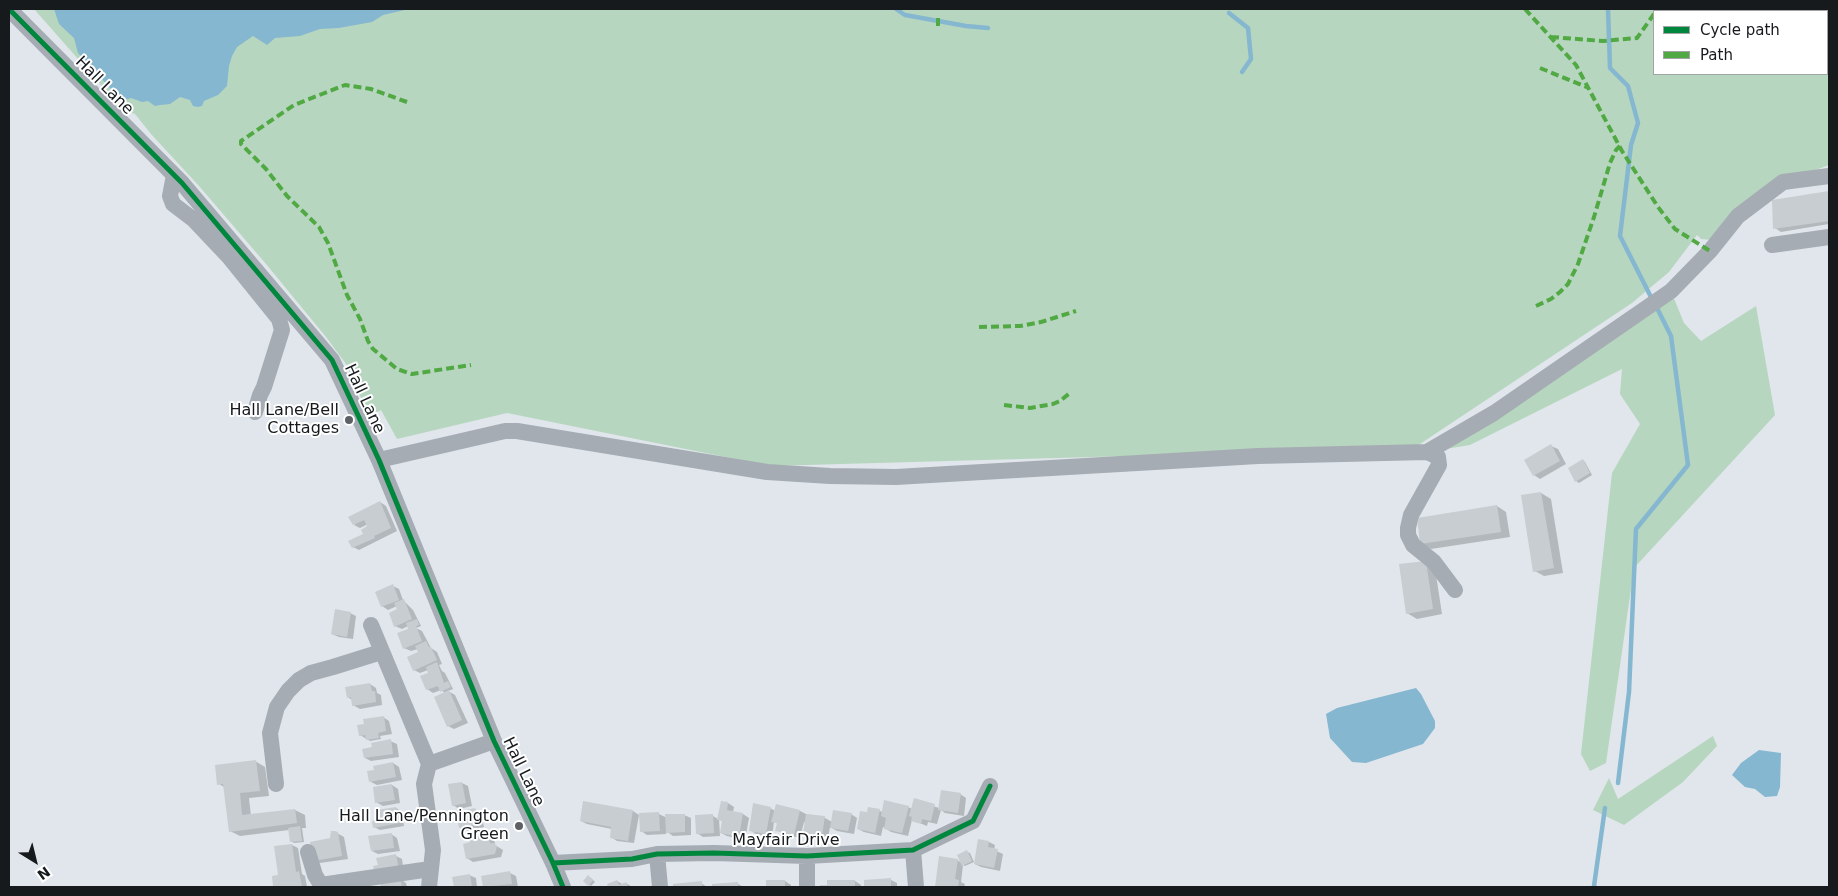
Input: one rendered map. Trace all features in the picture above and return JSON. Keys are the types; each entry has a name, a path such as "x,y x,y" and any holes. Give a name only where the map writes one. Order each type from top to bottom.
{"street":[{"name":"Hall Lane","path":"9,9 174,175 332,360 379,460 494,742 563,887"},
{"path":"174,175 170,196 174,204 194,220 228,257 279,319 282,330 255,412"},
{"path":"1427,452 1494,414 1671,291 1710,251 1738,216 1783,182 1829,176"},
{"path":"1772,245 1829,237"},
{"path":"379,460 505,431 517,431 767,472 830,476 896,477 1258,456 1427,452 1438,457 1439,465 1411,515 1408,535 1413,545 1434,562 1455,590"},
{"path":"371,625 429,764 424,784 433,850 429,887"},
{"path":"276,784 270,733 277,707 288,691 299,680 311,673 381,652"},
{"path":"429,764 494,742"},
{"name":"Mayfair Drive","path":"553,863 632,859 656,854 714,852 807,856 913,850 973,821 990,786"},
{"path":"913,850 916,887"},
{"path":"308,852 315,876 321,886 430,869"},
{"path":"656,854 660,887"},
{"path":"806,887 807,856"}],"green space":[{"path":"34,9 1829,9 1829,165 1783,182 1712,240 1701,239 1697,235 1669,272 1632,303 1414,448 770,466 507,413 397,439 381,410 369,416 346,364 326,337 266,264 135,114 123,110"},
{"path":"1671,291 1684,323 1701,341 1756,306 1775,415 1634,568 1606,763 1590,771 1581,754 1612,473 1640,424 1620,394 1622,369 1470,445 1427,452"},
{"path":"1713,736 1717,746 1683,782 1624,825 1593,810 1609,778 1618,799"}],"water":[{"path":"54,9 409,9 383,15 372,22 339,28 320,29 300,36 275,38 267,45 253,36 237,47 232,56 227,86 218,95 204,101 202,106 198,107 193,106 190,100 180,97 170,104 155,106 148,101 142,102 131,98 122,101 78,53 74,38 59,24"},
{"path":"1416,688 1435,721 1435,728 1423,744 1366,763 1352,762 1330,738 1326,714 1337,708"},
{"path":"1759,750 1781,753 1780,787 1777,796 1765,797 1755,789 1745,787 1732,775 1741,763"}],"building":[{"path":"1829,191 1829,221 1773,229 1772,200"},
{"path":"1551,444 1560,461 1533,476 1524,460"},
{"path":"1583,459 1590,473 1575,482 1568,468"},
{"path":"1541,492 1554,568 1533,572 1521,495"},
{"path":"380,501 391,528 374,536 375,538 352,548 348,541 363,534 361,530 367,526 364,520 353,525 348,517"},
{"path":"1497,505 1501,532 1420,544 1417,518"},
{"path":"1426,561 1433,609 1406,614 1399,564"},
{"path":"393,584 399,600 381,607 375,592"},
{"path":"404,599 412,619 394,627 389,613 397,609 394,603"},
{"path":"335,609 351,612 347,637 331,634"},
{"path":"417,619 419,625 416,626 422,641 403,649 397,633 408,629 406,623"},
{"path":"426,641 437,660 413,671 407,657 418,652 415,646"},
{"path":"437,662 444,683 448,681 451,687 440,692 438,686 426,690 420,676 428,673 426,667"},
{"path":"370,683 372,691 375,691 376,702 352,706 351,697 347,698 345,687"},
{"path":"449,690 462,720 447,727 434,697"},
{"path":"384,716 386,731 378,733 379,738 366,740 365,735 359,736 357,725 364,724 363,719"},
{"path":"391,739 393,754 364,758 362,749 372,747 371,743"},
{"path":"256,760 260,791 240,793 242,815 295,809 297,823 229,832 223,784 217,785 215,765"},
{"path":"393,762 396,777 369,782 367,771 374,770 373,766"},
{"path":"462,782 466,803 452,806 448,784"},
{"path":"392,784 395,800 375,803 373,787"},
{"path":"941,790 961,793 958,813 938,810"},
{"path":"914,798 935,804 931,821 922,819 921,824 911,821 912,817 909,816"},
{"path":"884,800 909,806 902,833 884,829 886,818 881,816"},
{"path":"583,801 633,810 628,841 610,838 611,827 580,821"},
{"path":"721,801 728,802 727,810 743,813 739,837 720,833 722,821 717,820"},
{"path":"753,803 771,807 766,834 749,831"},
{"path":"776,804 800,810 794,835 775,831 777,823 771,822"},
{"path":"396,807 399,823 373,828 372,822 378,816 377,810"},
{"path":"868,807 880,809 875,833 857,829 860,811 867,812"},
{"path":"475,808 479,824 459,828 456,812"},
{"path":"833,810 852,813 848,831 830,828"},
{"path":"659,812 660,831 640,832 639,813"},
{"path":"665,814 685,814 685,832 666,833"},
{"path":"713,814 714,833 696,834 695,815"},
{"path":"806,814 825,816 822,836 803,833"},
{"path":"300,826 302,841 290,842 288,828"},
{"path":"488,830 490,843 494,843 497,846 495,854 466,859 463,844 470,842 469,833"},
{"path":"331,831 338,832 342,856 313,861 310,842 330,838"},
{"path":"392,833 394,848 371,851 368,836"},
{"path":"978,839 989,841 988,847 998,849 994,868 974,864"},
{"path":"292,844 296,872 299,871 302,887 273,887 272,876 278,875 274,846"},
{"path":"967,850 972,861 962,866 957,855"},
{"path":"396,854 399,870 375,874 373,866 378,865 376,858"},
{"path":"939,856 958,859 955,879 959,880 958,887 935,887"},
{"path":"510,871 512,884 483,887 481,876"},
{"path":"470,874 472,887 454,887 452,877"},
{"path":"588,875 593,880 588,886 583,881"},
{"path":"400,878 402,887 381,887 380,882"},
{"path":"891,878 891,887 864,887 864,880"},
{"path":"617,880 619,885 626,882 628,887 608,887 607,884"},
{"path":"766,880 785,880 785,887 766,887"},
{"path":"827,880 855,880 855,887 820,887 820,885 827,885"},
{"path":"702,881 702,887 673,887 673,884"},
{"path":"738,882 738,887 712,887 712,884"}],"waterway":[{"path":"896,9 905,15 988,28"},
{"path":"1608,9 1610,68 1628,86 1638,123 1631,145 1620,236 1652,299"},
{"path":"1229,13 1248,28 1251,59 1242,72"},
{"path":"1618,783 1629,692 1636,529 1688,465 1671,336 1656,306"},
{"path":"1595,887 1605,808"}],"marked path":[{"path":"1525,9 1576,65 1622,151 1658,207 1675,229 1710,251"},
{"path":"1669,10 1675,9"},
{"path":"1551,37 1603,41 1637,38 1653,15"},
{"path":"938,17 938,26"},
{"path":"1540,68 1589,88"},
{"path":"407,102 371,89 345,85 294,105 241,141 241,144 266,169 287,196 319,227 328,243 347,295 373,349 397,369 412,374 471,365"},
{"path":"1536,306 1551,299 1568,284 1578,264 1610,163 1620,146"},
{"path":"979,327 1020,326 1041,322 1076,311"},
{"path":"1004,405 1030,408 1053,404 1071,392"}],"cycle path":[{"path":"9,9 182,183 332,360 379,460 494,741 563,887"},
{"path":"553,863 632,859 657,854 714,853 807,856 913,850 973,821 990,786"}],"place":[{"name":"Hall Lane/Bell Cottages","path":"349,420"},
{"name":"Hall Lane/Pennington Green","path":"519,826"}]}
